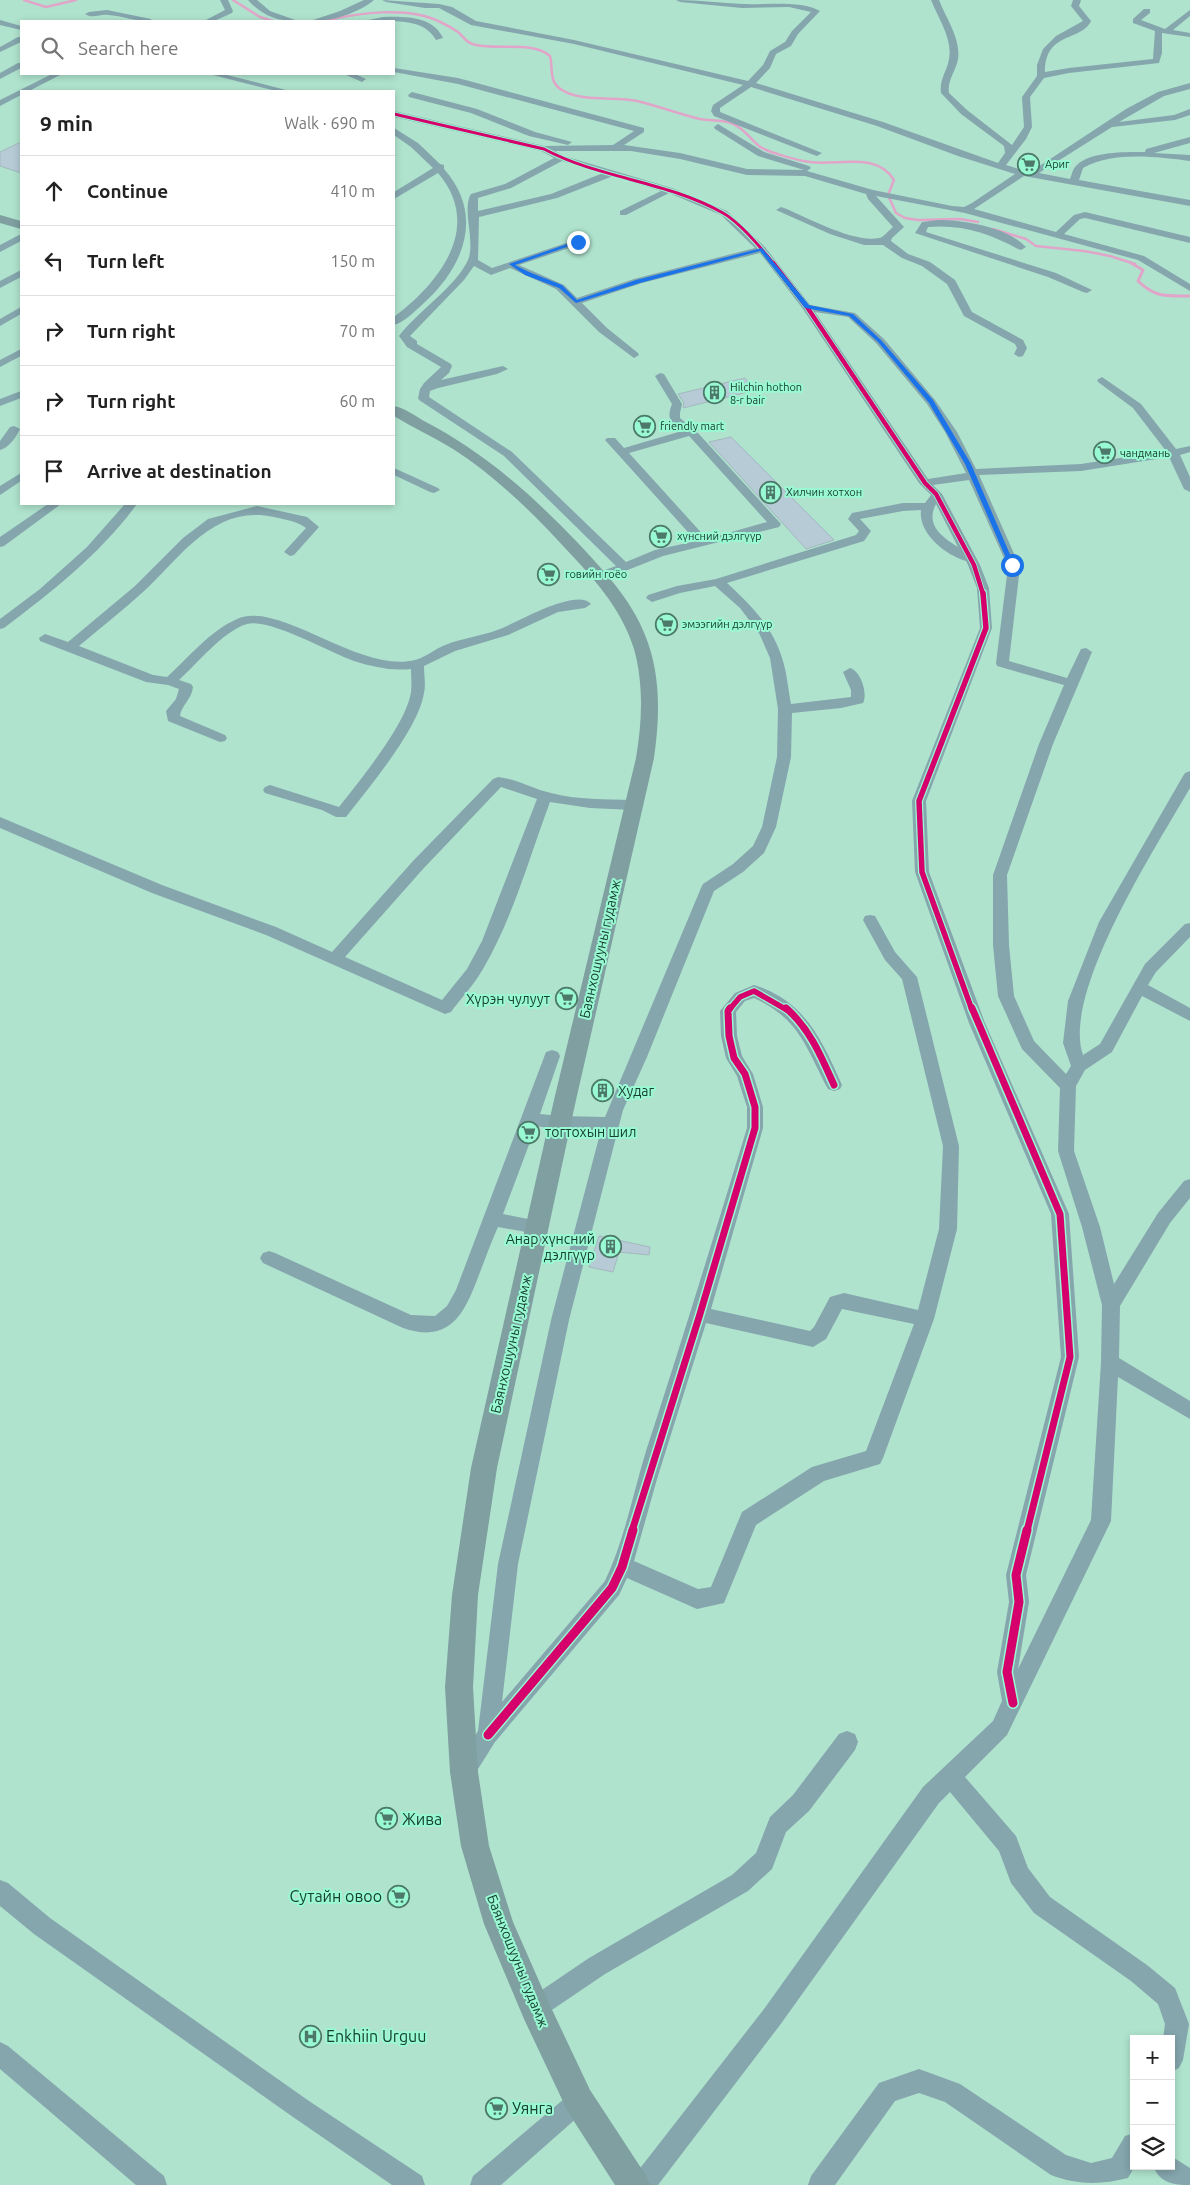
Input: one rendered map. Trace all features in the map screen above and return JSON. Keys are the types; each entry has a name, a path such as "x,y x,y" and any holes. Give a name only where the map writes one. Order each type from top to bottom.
{"main road":[{"path":"0,219 20,225"},
{"name":"Баянхошууны гудамж","path":"395,411 465,450 515,488 601,576 629,616 638,636 649,683 648,740 560,1123 484,1468 465,1594 459,1687 464,1772 475,1846 499,1924 578,2101 634,2185"}],"street":[{"path":"210,20 229,11 224,0"},
{"path":"252,0 267,13 291,20"},
{"path":"318,20 343,13 370,0"},
{"path":"386,0 425,6 439,6 449,9 474,23 574,42 750,84 880,124 946,149 1022,173 1190,203"},
{"path":"439,6 452,0"},
{"path":"680,0 744,6 804,5 816,11 795,33 788,44 773,54 767,66 750,84 716,107 718,114 750,125 777,139 817,153"},
{"path":"935,0 950,35 954,55 951,71 945,81 945,92 953,104 1008,145 1010,154"},
{"path":"1001,165 1023,137 1028,127 1026,97 1041,76 1040,66 1048,47 1053,40 1084,25 1087,21 1075,6 1077,0"},
{"path":"1147,10 1136,21 1159,30 1190,35"},
{"path":"90,14 107,12 143,20"},
{"path":"1169,32 1169,29 1190,12"},
{"path":"377,20 413,22 434,28 438,38"},
{"path":"0,22 20,28"},
{"path":"1041,76 1156,61 1159,54 1157,37 1159,30"},
{"path":"0,50 20,40"},
{"path":"0,76 20,66"},
{"path":"395,70 416,76 456,80 641,130 614,148"},
{"path":"26,90 56,75"},
{"path":"216,75 270,90"},
{"path":"352,75 362,78"},
{"path":"965,210 1022,173 1037,170 1109,126 1129,111 1161,94 1190,86"},
{"path":"0,103 20,93"},
{"path":"412,95 474,111 532,134 590,147"},
{"path":"1109,126 1123,122 1175,117 1190,112"},
{"path":"395,114 544,149 631,148 680,156 747,172 805,173 875,193 965,210 1141,258 1154,264 1190,288"},
{"path":"718,127 761,154 808,169 805,173"},
{"path":"395,132 425,152 441,167 455,189 461,208 462,228 451,263 438,282 420,301 395,321"},
{"path":"1143,155 1163,146 1190,140"},
{"path":"544,149 561,158 669,190 724,213 762,249 807,306 925,482 932,500 971,561 983,588 986,628 919,802 922,872 976,1023 1060,1214 1070,1357 1016,1575 1019,1602 1007,1672 1013,1703"},
{"path":"1074,182 1078,167 1086,162 1115,156 1143,155 1190,158"},
{"path":"455,189 474,196 508,186 561,158"},
{"path":"395,195 441,167"},
{"path":"475,215 549,197 613,173"},
{"path":"623,213 669,190"},
{"path":"875,193 871,197 899,227 887,237 886,242"},
{"path":"407,341 404,336 405,334 460,278 472,261 475,215 472,200 474,196"},
{"path":"781,210 833,232 867,243 886,242 905,256 926,264 951,282 968,314 1019,342 1022,348 1019,354"},
{"path":"1058,235 1077,217 1085,216 1190,240"},
{"path":"892,218 914,224 945,221 974,226 1003,236 1021,247"},
{"path":"914,224 920,233 1044,272 1087,290"},
{"path":"0,249 20,238"},
{"path":"472,261 491,272 578,242"},
{"path":"576,302 638,282 762,249"},
{"path":"511,264 527,274 560,286 603,330 634,355"},
{"path":"0,285 20,273"},
{"path":"807,306 851,315 880,341 931,402 951,432 1014,567 1002,663 1071,683"},
{"path":"0,323 20,311"},
{"path":"395,344 407,341 413,343 411,345 418,350 427,353 447,366 445,371 425,389 423,398 508,454 624,567"},
{"path":"0,364 20,353"},
{"path":"425,389 437,384 503,369"},
{"path":"601,576 659,553 775,524 691,432 675,419 674,413 678,404 660,376"},
{"path":"1102,380 1137,406 1175,458 1190,490"},
{"path":"0,404 20,394"},
{"path":"0,431 18,428"},
{"path":"0,447 18,428"},
{"path":"622,452 691,432"},
{"path":"610,440 704,543"},
{"path":"925,482 972,474 1083,468 1175,458 1190,449"},
{"path":"1175,458 1190,465"},
{"path":"395,471 434,490"},
{"path":"0,492 20,477"},
{"path":"932,500 925,519 930,531 971,561"},
{"path":"652,598 677,590 718,582 860,538 865,531 854,519 856,516 932,500"},
{"path":"0,543 54,505"},
{"path":"0,625 38,597 91,550 130,505"},
{"path":"70,647 139,589 187,541 212,522 257,510 303,520 313,526 310,532 290,552"},
{"path":"488,1735 508,1564 520,1515 560,1320 615,1110 639,1057 708,888 738,868 759,850 769,827 784,757 785,709 776,658 765,632 744,606 718,582"},
{"path":"983,588 1009,611"},
{"path":"170,681 223,633 245,620 264,621 370,662 396,665 417,664 449,648 503,632 553,609 574,604 585,604"},
{"path":"45,638 151,679 170,681 186,687 186,693 181,703 172,711 173,718 220,738"},
{"path":"1068,1086 1028,1046 1006,996 1001,945 1000,875 1046,744 1086,652"},
{"path":"270,790 327,807 341,814 390,749 413,708 418,692 417,664"},
{"path":"785,709 841,704 858,700 858,690 850,672"},
{"path":"1079,1066 1071,1043 1076,1001 1086,974 1106,922 1190,776"},
{"path":"334,960 418,865 498,782 506,782 545,796 577,802 633,805"},
{"path":"1,824 157,888 271,931 445,1008 479,963 512,890 519,863 545,796"},
{"path":"622,1567 636,1571 697,1599 717,1596 749,1519 819,1473 873,1458 925,1319 948,1229 951,1146 909,977 890,956 870,920"},
{"path":"643,2185 772,2017 931,1795 1000,1728 1101,1521 1110,1362 1111,1305 1091,1227 1066,1151 1068,1086 1079,1066 1106,1048 1150,968 1190,928"},
{"path":"1139,988 1190,1015"},
{"path":"464,1772 488,1735 612,1588 622,1567 755,1128 755,1107 745,1074 734,1058 729,1036 728,1011 740,997 754,991 769,997 794,1015 807,1028 834,1085"},
{"path":"269,1258 409,1322 430,1324 442,1322 456,1306 492,1219 531,1119 552,1056"},
{"path":"531,1119 560,1123 611,1124"},
{"path":"1111,1305 1164,1218 1190,1186"},
{"path":"492,1219 537,1227"},
{"path":"700,1314 813,1339 820,1333 836,1302 844,1301 925,1319"},
{"path":"1110,1362 1190,1411"},
{"path":"535,2008 597,1966 740,1884 764,1860 778,1825 801,1803 847,1742"},
{"path":"950,1777 1008,1844 1020,1875 1042,1905 1139,1972 1167,1996 1177,2024 1175,2036"},
{"path":"0,1890 42,1926 301,2109 413,2185"},
{"path":"0,2054 155,2185"},
{"path":"820,2185 887,2091 918,2081 952,2092 1060,2166 1091,2175 1120,2169 1130,2152"},
{"path":"482,2185 578,2101"},
{"path":"1171,2170 1190,2183"}],"building":[{"path":"20,142 20,173 0,166 0,152"},
{"name":"Hilchin hothon 8-r bair","path":"745,378 756,390 683,408 684,403 678,394"},
{"name":"Хилчин хотхон","path":"731,437 834,540 806,549 709,442"},
{"name":"Худаг","path":"595,1084 612,1086 609,1098 592,1095"},
{"name":"Анар хүнсний дэлгүүр","path":"599,1236 650,1247 649,1255 619,1252 613,1272 589,1267"}],"waterway":[{"path":"24,0 46,7 76,0"},
{"path":"233,0 260,17 270,20"},
{"path":"330,20 382,12 426,16 443,23 473,44 525,47 543,51 550,56 556,85 567,93 576,96 637,101 700,119 729,122 740,128 763,148 799,160 821,163 856,162 877,166 886,171 894,180 888,195 896,213 905,218 918,220 960,219 978,222"},
{"path":"993,229 1026,239 1036,246 1084,251 1110,256 1135,264"},
{"path":"1131,263 1143,270 1138,281 1150,291 1168,296 1190,296"}],"cycle path":[{"path":"395,114 544,149 561,158 669,190 724,213 762,249 807,307 925,483 936,494 974,565 983,588 986,628 919,801 922,872 977,1023 1060,1214 1070,1357 1016,1575 1019,1602 1007,1672 1013,1703"},
{"path":"488,1735 612,1588 622,1567 647,1479 700,1314 755,1128 755,1107 745,1074 734,1058 729,1036 728,1011 740,997 754,991 785,1008 796,1017 813,1040 834,1085"}],"place":[{"name":"Ариг","path":"1029,164"},
{"name":"Hilchin hothon 8-r bair","path":"714,393"},
{"name":"friendly mart","path":"644,426"},
{"name":"чандмань","path":"1104,453"},
{"name":"Хилчин хотхон","path":"770,492"},
{"name":"хүнсний дэлгүүр","path":"661,536"},
{"name":"говийн гоёо","path":"549,574"},
{"name":"эмээгийн дэлгүүр","path":"666,624"},
{"name":"Хүрэн чулуут","path":"566,999"},
{"name":"Худаг","path":"602,1091"},
{"name":"тогтохын шил","path":"529,1132"},
{"name":"Анар хүнсний дэлгүүр","path":"611,1247"},
{"name":"Жива","path":"386,1819"},
{"name":"Сутайн овоо","path":"398,1896"},
{"name":"Enkhiin Urguu","path":"310,2036"},
{"name":"Уянга","path":"496,2108"}],"route":[{"path":"578,242 511,264 527,274 560,286 576,302 638,282 762,249 807,306 851,315 880,341 931,402 951,432 968,464 1012,565"}]}
